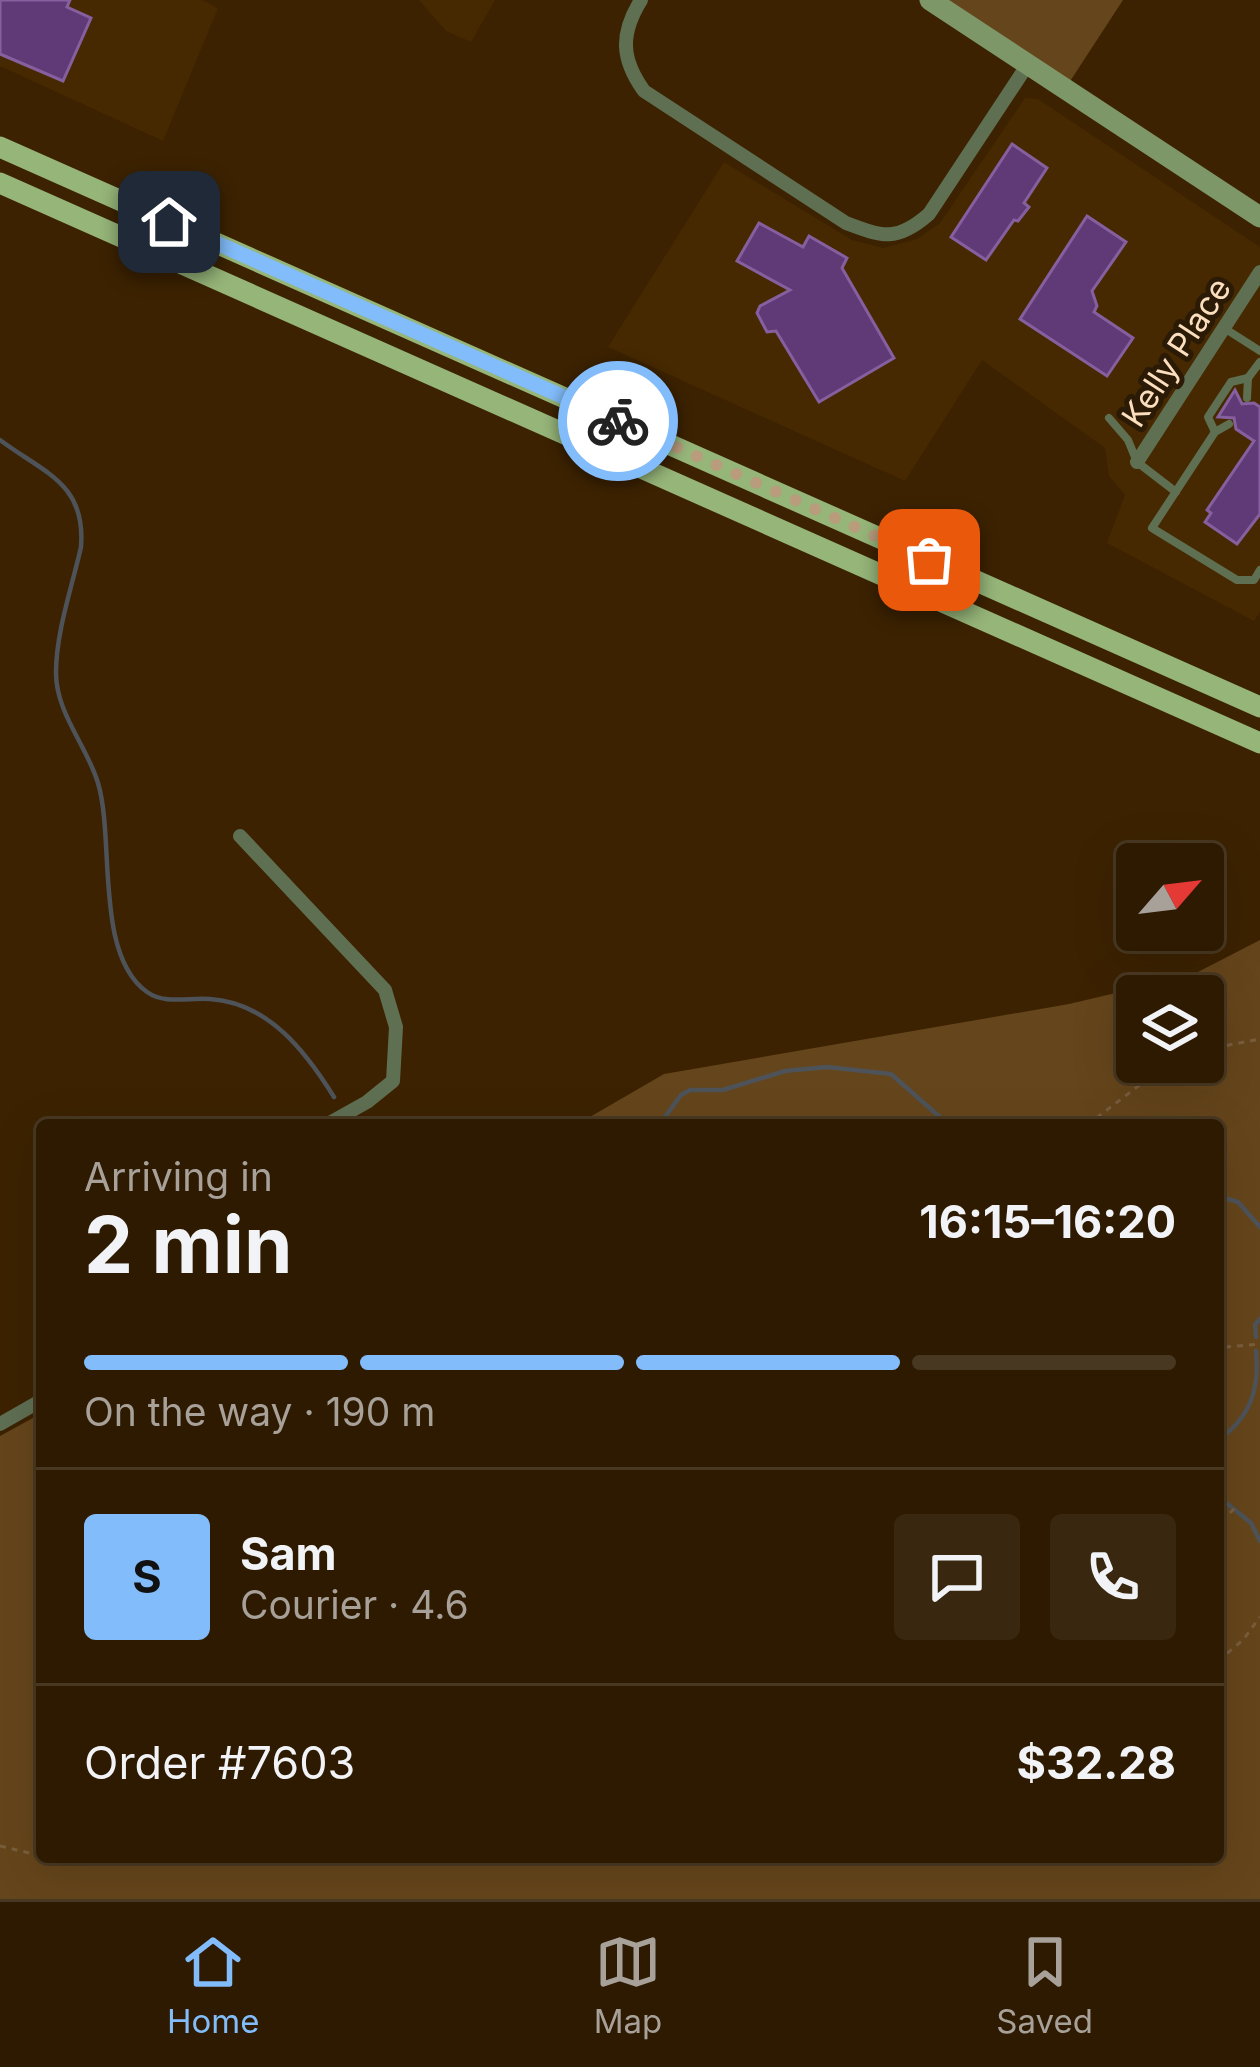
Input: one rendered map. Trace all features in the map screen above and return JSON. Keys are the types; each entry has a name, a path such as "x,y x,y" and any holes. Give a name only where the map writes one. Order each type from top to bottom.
{"main road":[{"path":"930,0 1260,217"},
{"path":"0,147 1260,707"},
{"path":"0,183 1260,743"}],"street":[{"path":"641,0 622,40 629,70 644,91 846,223 882,236 910,230 929,214 1028,64"},
{"name":"Kelly Place","path":"1137,462 1260,272"},
{"path":"240,836 385,990 396,1027 393,1081 337,1119"},
{"path":"0,1424 36,1403"}],"lane":[{"path":"1224,328 1260,352"},
{"path":"1247,398 1248,378 1260,362"},
{"path":"1215,433 1208,417 1231,382 1248,378"},
{"path":"1108,418 1128,440 1137,462 1176,492"},
{"path":"1229,424 1215,433 1152,528 1238,580 1254,580 1260,570"}],"path":[{"path":"1224,1046 1260,1040"},
{"path":"1095,1119 1143,1083"},
{"path":"1226,1347 1260,1344"},
{"path":"1230,1514 1238,1505"},
{"path":"1224,1656 1260,1617"},
{"path":"0,1846 36,1854"},
{"path":"60,1863 65,1865"}],"shaded area":[{"path":"0,0 202,0 218,8 163,141 0,66"},
{"path":"419,0 495,0 471,42 446,31"},
{"path":"930,0 1123,0 1065,89"},
{"path":"1025,98 1038,99 1260,247 1260,612 1254,621 1107,543 1125,495 1109,476 1105,448 982,360 905,481 608,347 724,162 852,240 884,248 917,239 940,223"},
{"path":"1260,940 1260,1899 0,1899 0,1436 36,1416 36,1863 1224,1863 1224,1119 586,1119 664,1074 1116,993 1116,1083 1224,1083 1224,975 1192,975"}],"building":[{"path":"0,0 70,0 67,7 91,18 63,81 0,54"},
{"path":"1012,144 1047,168 1024,203 1029,207 986,260 951,237"},
{"path":"1087,216 1126,242 1092,291 1094,312 1133,338 1107,376 1020,319"},
{"path":"759,223 803,247 809,236 847,258 842,268 894,358 819,402 776,331 767,332 757,313 760,306 790,290 737,261"},
{"path":"1235,390 1242,404 1260,407 1260,514 1237,544 1205,522 1211,513 1207,510 1254,441 1236,429 1234,418 1218,417"}],"waterway":[{"path":"0,440 59,482 77,508 81,547 59,642 57,688 98,783 113,924 130,974 154,996 231,1003 268,1020 298,1047 334,1097"},
{"path":"663,1119 690,1090 723,1090 785,1071 827,1067 891,1074 943,1119"},
{"path":"1224,1198 1238,1202 1260,1227"},
{"path":"1256,1337 1260,1319"},
{"path":"1224,1435 1250,1402 1256,1351"},
{"path":"1224,1501 1251,1523 1260,1541"}],"way so far":[{"path":"618,421 929,560"}],"route":[{"path":"169,222 618,421"}]}
